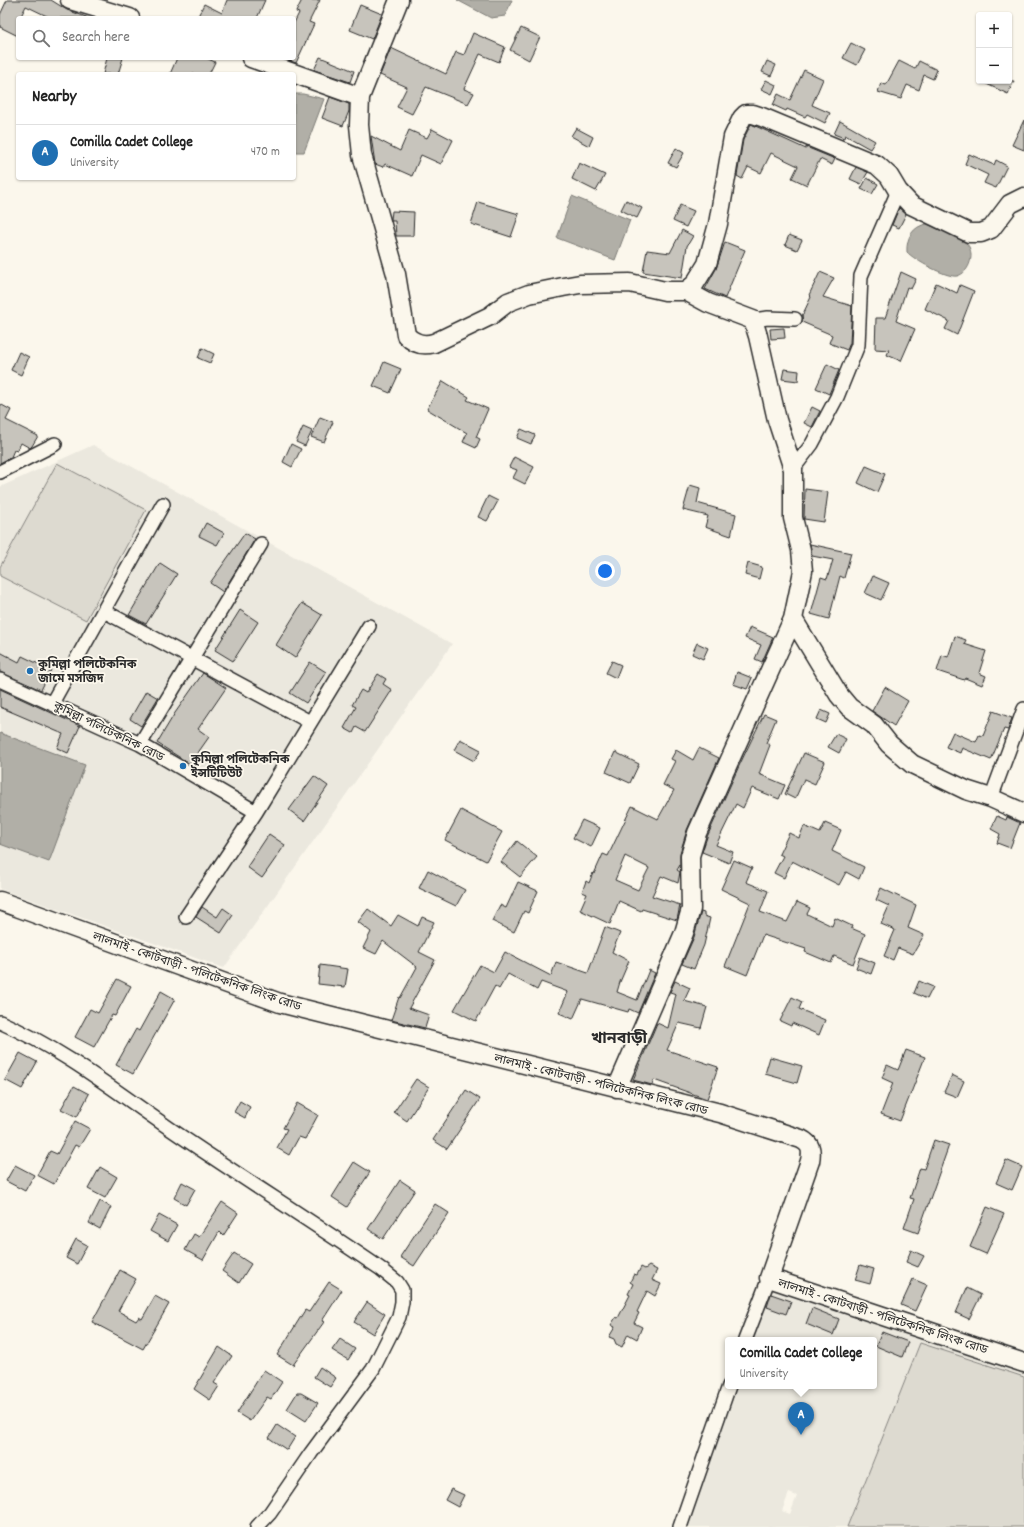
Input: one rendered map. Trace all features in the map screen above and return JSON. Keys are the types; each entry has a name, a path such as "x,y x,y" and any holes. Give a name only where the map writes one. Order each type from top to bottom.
{"street":[{"path":"70,0 123,16"},
{"path":"399,0 360,97 359,125 362,155 396,274 406,335 411,341 427,345 434,343 490,316 508,302 529,294 580,284 630,283 665,291 686,291 708,303 753,320 768,318 795,319"},
{"path":"257,60 290,72"},
{"path":"296,74 360,97"},
{"path":"686,291 694,284 707,264 718,224 733,137 742,118 746,114 753,114 762,117 877,165 889,176 898,191 911,205 969,233 981,233 991,229 1010,204 1024,197"},
{"path":"793,469 812,444 830,410 858,345 861,276 898,191"},
{"path":"617,1088 684,933 691,909 690,856 697,833 793,619 803,571 801,550 792,518 793,469 777,420 753,320"},
{"path":"0,472 55,444"},
{"path":"52,704 163,504"},
{"path":"140,744 262,544"},
{"path":"104,611 310,722"},
{"path":"793,619 839,695 849,707 874,725 889,744 912,764 966,790 991,798 1024,813"},
{"path":"186,917 256,812 369,626"},
{"name":"কুমিল্লা পলিটেকনিক রোড","path":"0,680 140,744 256,812"},
{"path":"991,798 1024,709"},
{"name":"লালমাই - কোটবাড়ী - পলিটেকনিক লিংক রোড","path":"0,902 280,1003 720,1113 769,1128 808,1143 812,1152 810,1161 769,1278 1024,1363"},
{"path":"0,1022 24,1032 97,1076 169,1128 381,1269 397,1282 402,1290 402,1302 399,1317 373,1370 311,1453 270,1513 257,1527"},
{"path":"746,1337 769,1278"},
{"path":"680,1527 728,1389"}],"shaded area":[{"path":"457,0 512,0 505,16 491,18"},
{"path":"296,94 303,94 324,99 304,152 296,152"},
{"path":"572,196 630,220 615,260 557,238"},
{"path":"927,224 958,237 969,247 971,252 970,262 962,274 952,276 931,268 907,252 911,234 918,227"},
{"name":"কুমিল্লা পলিটেকনিক ইন্সটিটিউট","path":"93,445 452,644 224,968 0,889 0,487"},
{"path":"57,463 146,510 86,620 0,576 0,567"},
{"path":"0,733 85,765 49,862 0,844"},
{"path":"768,1286 1024,1370 1024,1377 920,1343 847,1527 687,1527 734,1389 877,1389 877,1346 902,1357 908,1342 882,1332 877,1344 877,1337 751,1337","holes":["768,1293 791,1301 786,1314 763,1305","812,1308 839,1319 833,1335 806,1324","789,1493 797,1496 790,1514 782,1511"]},
{"path":"920,1343 1024,1377 1024,1527 847,1527"}],"building":[{"path":"7,0 51,0 67,10 84,16 47,16 26,6 21,16 16,16 16,35 0,27 0,15"},
{"path":"227,0 265,0 258,16 198,16 204,4 222,13"},
{"path":"302,0 320,0 309,22 314,24 296,63 288,60 296,60 296,19 299,13 296,12"},
{"path":"360,5 382,14 372,39 350,30"},
{"path":"521,28 540,37 529,60 510,50"},
{"path":"473,33 505,47 499,62 480,54 464,89 474,93 468,104 426,87 412,114 397,107 407,87 380,75 391,48 446,74 456,52 464,55"},
{"path":"851,43 865,50 857,65 843,58"},
{"path":"320,57 354,71 350,82 314,70"},
{"path":"106,60 122,60 119,72 104,72"},
{"path":"176,60 210,60 215,62 210,72 171,72"},
{"path":"767,61 776,65 771,76 762,72"},
{"path":"899,61 915,69 919,61 937,70 933,79 924,75 919,90 907,85 901,99 878,92 881,83 886,85"},
{"path":"804,70 823,79 812,105 830,113 825,123 807,114 805,117 773,105 778,94 790,100"},
{"path":"766,80 776,85 772,94 761,89"},
{"path":"1012,81 1014,81 1008,94 986,84 1012,84"},
{"path":"330,97 349,104 349,111 343,126 322,118"},
{"path":"1024,120 1024,150 1012,145"},
{"path":"840,121 875,141 870,149 845,135 844,138 834,134"},
{"path":"751,124 806,149 806,147 835,159 832,165 820,159 807,185 792,178 798,166 771,153 761,173 748,167 742,179 737,176 743,140"},
{"path":"576,128 593,137 589,146 571,136"},
{"path":"432,129 453,140 441,164 421,155 412,176 385,164 383,167 375,164 371,136 400,151 409,130 427,138"},
{"path":"676,148 684,153 676,167 668,163"},
{"path":"969,154 994,165 996,160 1007,166 996,188 984,183 988,175 965,164"},
{"path":"579,163 605,175 596,191 572,179"},
{"path":"856,167 868,172 861,184 850,179"},
{"path":"867,178 878,184 872,194 861,189"},
{"path":"626,200 642,208 637,218 621,210"},
{"path":"478,202 519,214 511,237 471,224"},
{"path":"680,205 694,211 686,227 673,221"},
{"path":"899,208 906,214 899,228 892,225"},
{"path":"392,211 414,212 413,236 396,236 395,221 392,221 391,219"},
{"path":"682,230 693,236 687,246 682,278 643,272 647,250 670,253"},
{"path":"789,235 802,240 797,250 785,245"},
{"path":"725,242 745,250 725,298 705,289 716,269"},
{"path":"820,272 834,278 823,297 852,306 850,343 847,350 829,343 832,335 802,322 802,316 811,297 809,295"},
{"path":"901,272 916,279 911,289 907,287 896,321 915,329 901,361 887,355 889,350 875,349 876,318 885,318"},
{"path":"936,283 957,293 960,285 974,291 957,335 945,329 949,321 925,309"},
{"path":"784,328 785,338 771,339 770,329"},
{"path":"202,348 214,354 210,363 198,358"},
{"path":"19,352 29,357 21,375 11,370"},
{"path":"384,362 401,369 390,393 373,386"},
{"path":"827,364 839,370 829,394 816,388"},
{"path":"784,369 799,371 798,381 782,379"},
{"path":"443,381 469,397 467,400 488,409 476,437 480,439 476,448 463,442 467,433 427,409"},
{"path":"0,404 11,410 6,420 38,436 30,448 21,443 17,451 14,450 11,457 0,463"},
{"path":"812,407 820,411 812,427 804,423"},
{"path":"320,417 333,422 324,442 311,437"},
{"path":"303,427 312,431 305,446 296,442"},
{"path":"521,429 535,435 531,444 517,438"},
{"path":"291,444 301,449 292,467 283,462"},
{"path":"514,457 534,467 525,484 513,478 517,470 509,467"},
{"path":"866,466 885,474 877,492 858,483"},
{"path":"690,485 700,488 697,503 736,514 731,536 705,527 708,516 683,510"},
{"path":"805,489 828,492 824,522 804,519"},
{"path":"488,496 498,501 487,521 478,517"},
{"path":"206,523 224,533 217,545 199,536"},
{"path":"245,533 255,539 223,592 210,583"},
{"path":"810,544 851,553 844,578 840,576 829,619 811,614 821,577 827,579 833,560 812,556"},
{"path":"160,563 177,574 146,624 129,615"},
{"path":"748,563 762,567 759,579 745,575"},
{"path":"873,576 889,583 881,600 865,593"},
{"path":"302,603 322,615 295,658 276,645"},
{"path":"240,610 258,622 233,661 215,650"},
{"path":"750,627 773,637 762,662 755,659 761,645 745,638"},
{"path":"955,636 966,640 964,644 986,651 979,673 986,676 982,685 965,678 964,680 937,671 942,655 948,657"},
{"path":"697,643 708,648 703,659 692,654"},
{"path":"0,652 19,662 22,656 51,670 41,690 0,672"},
{"path":"612,661 621,665 616,678 606,673"},
{"path":"310,662 326,672 306,703 290,693"},
{"path":"737,672 752,678 747,689 733,684"},
{"path":"203,673 226,688 198,729 209,737 190,764 157,743 175,713"},
{"path":"378,674 386,679 383,684 392,690 365,732 356,727 353,733 344,728 356,707 352,705 361,690 366,693"},
{"path":"885,687 908,701 894,726 872,711"},
{"path":"0,689 80,726 68,753 57,748 63,734 0,707"},
{"path":"146,691 158,698 141,726 130,719"},
{"path":"821,710 830,714 826,723 817,719"},
{"path":"993,711 1012,718 1008,730 1004,729 991,760 962,748 960,753 946,747 953,732 976,742 979,735 983,736"},
{"path":"764,714 776,719 766,743 770,745 759,774 785,785 779,799 752,788 743,808 736,804 716,845 733,852 729,863 702,852 707,837"},
{"path":"836,734 846,739 839,753 828,747"},
{"path":"460,739 481,750 474,761 454,750"},
{"path":"699,748 719,758 687,830 680,853 680,865 677,870 680,872 678,883 661,876 652,896 680,905 677,920 642,909 641,911 619,901 610,924 580,910 587,894 582,892 586,881 589,883 603,854 608,856 632,806 658,819 674,790 663,785 675,761 671,759 676,750 693,760","holes":["625,856 649,868 638,890 615,880"]},
{"path":"615,752 639,764 630,783 606,772"},
{"path":"804,753 825,762 815,784 804,779 795,799 785,794"},
{"path":"314,776 328,786 304,821 289,810"},
{"path":"461,810 502,832 486,861 445,840"},
{"path":"997,816 1006,820 1007,817 1020,823 1010,848 997,843 1000,834 991,829"},
{"path":"582,820 600,828 591,847 573,838"},
{"path":"825,823 841,830 832,851 864,867 859,879 846,872 839,885 792,861 784,878 774,873 783,856 779,854 789,833 799,838 804,826 820,833"},
{"path":"269,834 285,845 262,878 247,867"},
{"path":"517,841 537,857 520,877 501,862"},
{"path":"734,860 752,868 746,882 768,891 760,912 787,922 797,902 810,908 807,914 832,926 835,918 852,926 851,928 865,934 853,964 834,956 831,963 805,952 806,949 763,935 747,975 725,966 750,903 721,889"},
{"path":"428,870 465,890 456,906 419,888"},
{"path":"518,882 538,891 528,913 524,911 514,932 492,921 500,905 506,908"},
{"path":"881,888 916,905 908,928 924,935 913,954 898,948 893,960 884,956 895,930 881,924 889,906 876,900"},
{"path":"202,907 217,917 223,908 233,915 221,933 196,917"},
{"path":"368,909 391,926 398,915 418,926 422,917 434,922 419,952 435,960 409,1008 429,1015 425,1028 391,1020 399,997 400,998 417,967 383,941 376,954 363,948 371,932 358,922"},
{"path":"701,912 704,913 704,916 710,918 704,945 694,969 682,964 694,937"},
{"path":"605,927 620,933 612,952 629,961 617,992 637,1000 649,970 655,973 638,1013 629,1009 628,1012 582,999 573,1019 559,1013 568,992 541,982 537,990 508,974 499,989 495,986 476,1021 454,1010 480,965 494,972 505,952 551,976 556,962 588,973"},
{"path":"860,957 875,963 871,974 856,968"},
{"path":"320,965 348,969 345,987 318,984"},
{"path":"117,979 131,986 115,1016 112,1015 94,1047 75,1037 90,1009 98,1013"},
{"path":"675,981 690,988 684,1001 707,1007 701,1028 679,1023 667,1050 718,1067 707,1099 654,1080 652,1085 633,1080 657,1023 668,1028 676,994 670,992"},
{"path":"919,981 933,987 927,999 914,993"},
{"path":"161,991 175,999 133,1074 116,1065 136,1029 139,1031"},
{"path":"792,997 802,1002 799,1009 825,1020 819,1035 792,1023 791,1026 780,1021"},
{"path":"906,1050 925,1057 900,1121 881,1114 893,1083 882,1078 887,1065 898,1070"},
{"path":"20,1053 37,1062 22,1089 5,1080"},
{"path":"770,1057 802,1066 797,1083 765,1074"},
{"path":"952,1075 964,1081 957,1097 944,1092"},
{"path":"416,1079 429,1087 407,1121 394,1112"},
{"path":"74,1086 89,1094 77,1117 61,1109"},
{"path":"466,1090 480,1099 447,1149 433,1140"},
{"path":"240,1101 250,1107 245,1118 234,1112"},
{"path":"297,1103 318,1115 305,1139 299,1137 289,1155 277,1148 287,1129 283,1128"},
{"path":"75,1121 90,1129 79,1147 75,1145 54,1184 37,1175 50,1151 57,1154"},
{"path":"934,1140 949,1145 918,1233 904,1228 914,1199 910,1198 920,1168 924,1169"},
{"path":"1006,1160 1022,1167 1012,1190 996,1183"},
{"path":"354,1162 370,1172 347,1207 332,1197"},
{"path":"15,1165 34,1175 25,1191 6,1181"},
{"path":"100,1167 117,1177 105,1198 88,1189"},
{"path":"400,1180 415,1190 383,1239 368,1229"},
{"path":"182,1182 195,1189 186,1205 174,1198"},
{"path":"100,1201 111,1207 100,1229 89,1223"},
{"path":"222,1202 238,1213 223,1236 219,1232 203,1260 185,1250 194,1234 199,1237"},
{"path":"435,1204 449,1213 414,1266 400,1257"},
{"path":"987,1207 1004,1214 986,1254 970,1247"},
{"path":"159,1215 177,1225 168,1241 150,1231"},
{"path":"76,1239 87,1245 77,1264 66,1258"},
{"path":"911,1250 924,1256 918,1267 906,1262"},
{"path":"234,1253 251,1264 239,1283 222,1271"},
{"path":"860,1265 874,1269 870,1284 855,1280"},
{"path":"649,1266 657,1270 652,1280 661,1284 655,1296 647,1291 637,1312 639,1313 634,1323 642,1327 637,1339 628,1334 622,1347 616,1344 614,1339 609,1337 615,1327 611,1325 616,1317 618,1318 630,1295 628,1294 633,1284 630,1282 634,1274 637,1275 641,1267 645,1269"},
{"path":"120,1270 136,1279 118,1311 136,1321 139,1317 142,1319 155,1296 169,1304 143,1349 92,1322"},
{"path":"913,1279 927,1285 915,1311 901,1305"},
{"path":"329,1282 342,1290 322,1321 324,1322 293,1365 277,1355 305,1310 309,1312"},
{"path":"967,1288 981,1295 969,1319 956,1313"},
{"path":"771,1294 791,1301 786,1314 767,1307"},
{"path":"367,1302 385,1314 373,1334 354,1322"},
{"path":"812,1308 839,1319 833,1335 806,1324"},
{"path":"882,1332 908,1342 902,1357 877,1346"},
{"path":"340,1339 355,1349 348,1360 332,1350"},
{"path":"219,1347 232,1356 214,1383 219,1386 210,1400 194,1389"},
{"path":"320,1367 336,1378 330,1387 314,1377"},
{"path":"264,1370 282,1382 271,1399 267,1397 250,1421 237,1413"},
{"path":"297,1393 301,1393 318,1403 306,1421 287,1409"},
{"path":"277,1425 295,1437 287,1450 269,1438"},
{"path":"451,1489 464,1495 458,1507 445,1500"}],"place":[{"name":"কুমিল্লা পলিটেকনিক জামে মসজিদ","path":"30,671"},
{"name":"কুমিল্লা পলিটেকনিক ইন্সটিটিউট","path":"183,766"},
{"name":"Comilla Cadet College","path":"801,1435"}],"district":[{"name":"খানবাড়ী","path":"619,1037"}]}
